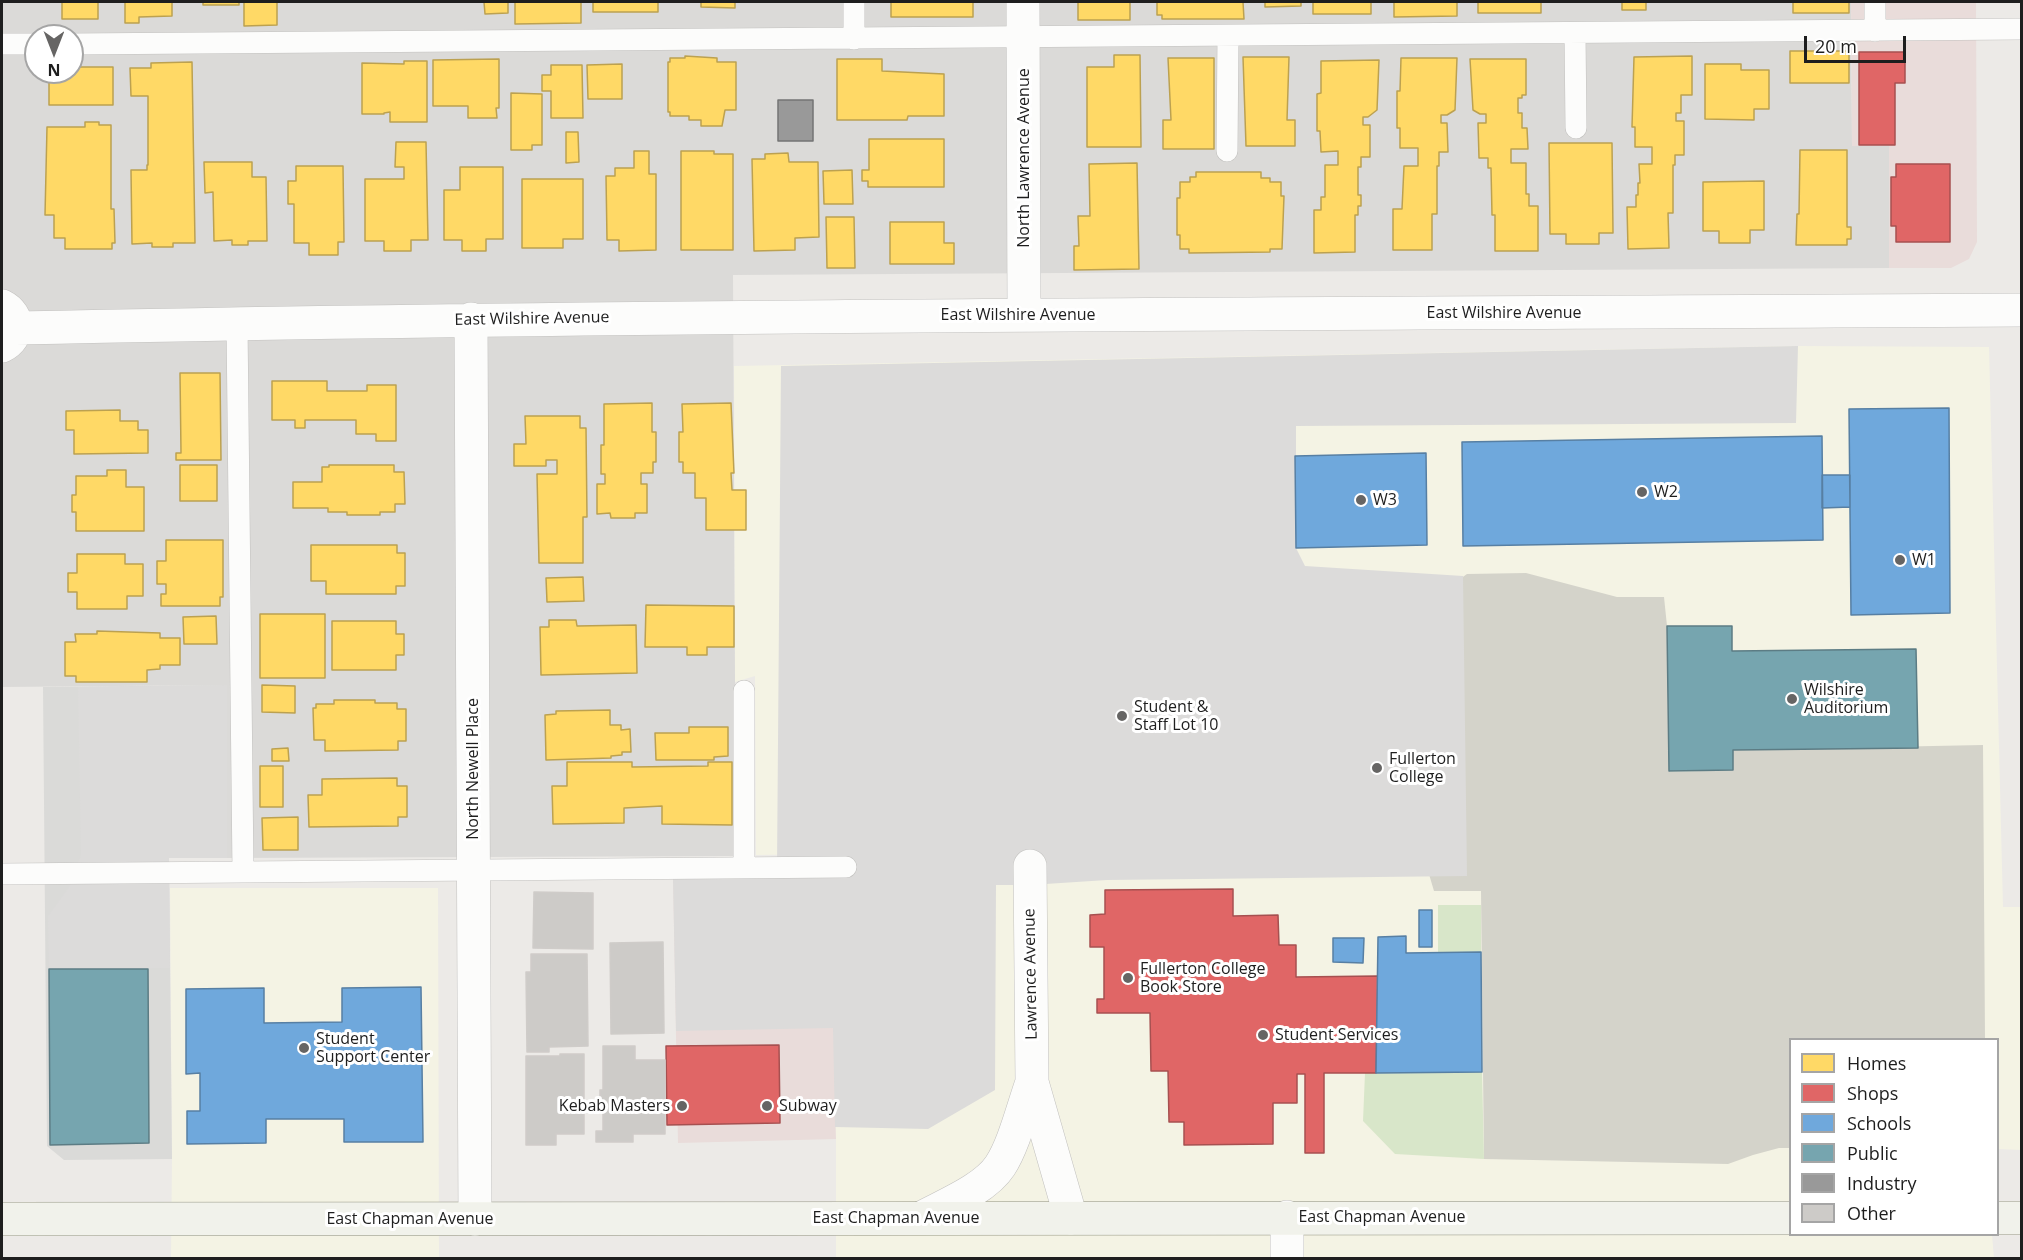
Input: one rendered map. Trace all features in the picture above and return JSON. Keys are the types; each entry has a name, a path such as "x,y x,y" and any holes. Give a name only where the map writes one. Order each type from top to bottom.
{"main road":[{"name":"East Chapman Avenue","path":"2,1219 1789,1218"},
{"path":"1999,1218 2022,1218"}],"street":[{"name":"North Lawrence Avenue","path":"1023,2 1024,315"},
{"name":"East Wilshire Avenue","path":"6,327 1024,315 2022,310"},
{"name":"North Newell Place","path":"471,320 475,1219"},
{"name":"Lawrence Avenue","path":"1030,866 1032,1082 1071,1218"},
{"name":"Lawrence Avenue","path":"921,1218 977,1187 999,1168 1032,1082"},
{"path":"1287,1217 1287,1258"}],"lane":[{"path":"854,2 854,39"},
{"path":"1875,2 1875,31"},
{"path":"84,44 2022,29"},
{"path":"1575,33 1576,128"},
{"path":"1227,152 1228,36"},
{"path":"2,44 24,44"},
{"path":"237,323 243,872"},
{"path":"744,691 744,868"},
{"path":"2,874 846,867"}],"shaded area":[{"path":"2,2 1851,2 1852,146 1889,146 1889,268 733,275 736,856 227,858 227,685 2,687"},
{"path":"1851,2 1976,2 1977,242 1969,259 1951,268 1889,268 1889,146 1852,146"},
{"name":"Fullerton College","path":"1798,346 1989,347 2003,907 2022,907 2021,1150 1999,1149 1999,1038 1789,1038 1789,1236 1992,1236 1994,1258 836,1258 831,875 825,854 756,855 755,676 735,682 734,366"},
{"name":"Student & Staff Lot 10","path":"1798,346 1796,423 1296,426 1296,548 1305,566 1463,576 1467,876 1107,880 996,885 995,1090 928,1129 835,1127 833,1028 676,1031 673,877 777,867 781,366"},
{"path":"1526,573 1617,597 1664,597 1667,626 1670,772 1733,770 1733,750 1983,745 1985,1038 1789,1038 1789,1148 1779,1148 1728,1164 1484,1159 1481,891 1434,891 1423,854 1439,594 1467,574"},
{"path":"227,685 227,858 169,858 172,1159 64,1160 47,1146 43,687"},
{"path":"227,685 227,858 169,858 170,968 49,969 48,916 69,887 81,855 78,687"},
{"path":"831,875 836,1139 678,1143 673,877"},
{"path":"170,888 438,888 439,1258 171,1258"}],"green space":[{"path":"1438,905 1481,905 1481,952 1438,953"},
{"path":"1482,1072 1484,1159 1395,1154 1363,1121 1365,1073"}],"building: Homes":[{"path":"62,2 98,2 98,19 62,19"},
{"path":"125,2 172,2 172,16 139,17 139,23 125,23"},
{"path":"203,2 239,2 239,5 203,5"},
{"path":"244,2 277,2 277,25 244,26"},
{"path":"484,2 508,2 508,13 485,14"},
{"path":"515,2 581,2 581,23 515,24"},
{"path":"593,2 658,2 658,12 593,12"},
{"path":"701,2 735,2 735,8 701,7"},
{"path":"891,2 973,2 973,17 891,17"},
{"path":"1078,2 1130,2 1130,20 1078,20"},
{"path":"1157,2 1243,2 1244,19 1162,19 1162,15 1157,15"},
{"path":"1265,2 1301,2 1301,6 1265,7"},
{"path":"1313,2 1371,2 1371,14 1313,14"},
{"path":"1394,2 1457,2 1457,16 1394,17"},
{"path":"1478,2 1541,2 1541,13 1478,13"},
{"path":"1622,2 1646,2 1646,10 1622,10"},
{"path":"1793,2 1849,2 1849,13 1793,13"},
{"path":"1790,51 1849,51 1849,83 1790,83"},
{"path":"1114,55 1140,55 1141,147 1087,147 1087,67 1114,67"},
{"path":"685,56 717,58 717,62 736,62 736,110 725,110 722,126 701,126 701,120 689,120 689,116 670,116 668,112 668,62 670,58 685,58"},
{"path":"1692,56 1692,95 1681,95 1681,113 1676,113 1676,121 1684,121 1684,155 1675,155 1675,165 1673,165 1673,213 1668,213 1669,248 1628,249 1627,207 1636,207 1638,183 1640,183 1639,164 1652,164 1652,147 1635,147 1635,127 1632,127 1634,57"},
{"path":"1243,57 1289,57 1287,120 1295,120 1295,146 1246,146"},
{"path":"1168,58 1214,58 1214,149 1163,149 1163,120 1171,120"},
{"path":"1401,58 1457,58 1455,110 1447,115 1441,115 1441,123 1447,123 1448,152 1439,152 1437,214 1432,214 1432,250 1393,250 1393,209 1402,209 1404,166 1418,166 1418,148 1400,148 1400,128 1397,128 1397,91 1400,91"},
{"path":"499,59 497,118 468,118 468,106 433,106 433,60"},
{"path":"837,59 882,59 882,71 944,74 944,116 908,116 907,120 837,120"},
{"path":"1470,59 1526,59 1526,95 1518,98 1518,113 1522,113 1522,128 1527,128 1528,149 1511,149 1511,163 1526,163 1526,194 1529,194 1529,206 1538,206 1538,251 1495,251 1491,168 1488,168 1488,158 1479,158 1478,123 1486,123 1486,114 1473,110"},
{"path":"1379,60 1377,110 1368,117 1363,117 1363,125 1370,125 1370,157 1361,157 1361,167 1358,167 1358,195 1361,195 1361,206 1358,206 1358,215 1355,215 1355,252 1314,253 1314,210 1321,210 1321,197 1325,197 1325,165 1338,165 1338,151 1321,152 1320,131 1317,131 1317,94 1321,93 1321,61"},
{"path":"404,61 427,61 427,122 390,122 390,112 362,114 362,63 404,64"},
{"path":"192,62 195,243 173,243 173,247 152,247 152,243 132,244 131,170 147,170 148,96 131,96 130,68 151,68 151,63"},
{"path":"622,64 622,99 588,99 587,65"},
{"path":"1705,64 1741,64 1741,70 1769,70 1769,109 1754,109 1754,120 1705,119"},
{"path":"551,65 582,65 583,118 551,118 551,91 542,91 542,75 551,75"},
{"path":"84,67 113,67 113,105 49,105 49,84 84,84"},
{"path":"511,93 542,94 542,145 532,145 532,150 511,150"},
{"path":"85,122 111,125 111,209 114,209 115,243 112,243 112,249 65,249 65,238 54,238 54,215 45,215 47,127 85,127"},
{"path":"566,132 578,132 579,162 566,163"},
{"path":"869,139 944,139 944,187 868,187 868,181 862,181 862,170 869,170"},
{"path":"396,142 426,142 428,240 411,240 411,251 384,251 384,241 365,241 365,179 404,179 404,167 395,167"},
{"path":"1549,143 1612,143 1613,233 1599,233 1599,244 1566,244 1566,234 1550,234"},
{"path":"1800,150 1847,150 1847,227 1851,227 1851,239 1847,239 1847,245 1796,245"},
{"path":"634,151 649,151 649,174 656,174 656,250 619,251 619,240 607,240 606,176 615,176 615,168 634,168"},
{"path":"681,151 714,151 714,154 733,154 733,250 681,250"},
{"path":"788,153 789,162 818,162 819,237 795,238 795,250 754,251 752,159 765,159 765,154"},
{"path":"204,162 252,162 252,177 266,177 267,241 248,241 248,245 232,245 232,240 214,241 213,192 205,193"},
{"path":"1137,163 1139,269 1074,270 1074,246 1079,246 1078,216 1090,216 1089,164"},
{"path":"296,166 343,166 344,242 338,242 338,255 309,255 309,243 294,243 294,204 288,204 288,181 296,181"},
{"path":"460,167 503,167 503,239 486,239 486,251 462,251 462,240 444,240 444,190 460,190"},
{"path":"852,170 853,204 824,204 823,171"},
{"path":"1196,172 1261,172 1261,178 1270,178 1270,182 1281,182 1281,196 1284,196 1282,249 1270,249 1270,252 1189,253 1189,249 1180,249 1180,235 1177,235 1177,198 1180,198 1180,182 1190,182 1190,177 1196,177"},
{"path":"522,179 583,179 583,239 563,239 563,248 522,248"},
{"path":"1764,181 1764,230 1750,230 1750,243 1719,243 1719,231 1703,231 1703,182"},
{"path":"826,217 854,217 855,268 827,268"},
{"path":"890,222 944,222 944,243 954,243 954,264 890,264"},
{"path":"180,373 220,373 221,460 176,460 176,453 181,453"},
{"path":"272,381 327,381 327,391 367,391 367,385 396,385 396,441 376,441 376,434 356,434 356,420 305,420 305,428 295,428 295,420 272,420"},
{"path":"652,403 652,432 656,432 656,462 653,462 653,473 641,473 641,484 647,484 647,513 635,513 635,518 611,518 610,513 597,514 597,484 605,484 605,474 601,474 604,404"},
{"path":"731,403 734,473 731,473 732,490 746,490 746,530 706,530 706,498 695,498 695,473 683,473 683,462 679,462 679,432 683,432 682,404"},
{"path":"120,410 120,421 138,421 138,430 148,430 148,453 74,454 74,430 66,430 66,411"},
{"path":"525,416 580,416 580,428 586,428 587,517 583,517 583,563 539,563 537,474 557,474 557,460 546,460 546,466 514,466 514,444 526,444"},
{"path":"180,465 217,465 217,501 180,501"},
{"path":"329,465 394,465 394,472 404,472 405,504 395,504 395,512 380,512 380,515 347,515 347,512 328,512 328,508 293,508 293,482 322,482 322,467 329,467"},
{"path":"107,470 126,470 126,487 144,487 144,531 76,531 76,512 72,512 72,495 76,495 76,476 107,476"},
{"path":"166,540 223,540 223,597 220,597 220,606 161,606 161,594 166,594 166,584 157,584 157,561 166,561"},
{"path":"311,545 397,545 397,553 405,553 405,586 396,586 396,594 326,594 326,581 311,581"},
{"path":"77,554 125,554 125,564 143,564 143,596 127,596 127,609 77,609 77,592 68,592 68,573 77,573"},
{"path":"583,577 584,601 547,602 546,578"},
{"path":"646,605 734,606 734,647 707,647 707,655 687,655 687,647 645,647"},
{"path":"260,614 325,614 325,678 260,678"},
{"path":"216,616 217,644 184,644 183,617"},
{"path":"549,620 576,620 577,626 636,625 637,673 541,675 540,627 549,627"},
{"path":"332,621 396,621 396,634 404,634 404,655 396,655 396,670 332,670"},
{"path":"97,631 160,633 160,638 180,638 180,665 160,665 160,669 147,670 147,682 76,682 76,676 65,676 65,642 76,642 75,634 97,634"},
{"path":"262,685 295,686 295,713 262,712"},
{"path":"334,700 375,700 375,703 397,703 397,709 406,709 406,741 398,741 398,750 325,751 325,740 314,740 313,708 316,708 316,704 334,704"},
{"path":"610,710 610,725 621,725 621,730 630,729 631,752 622,752 622,755 611,756 611,758 546,760 545,715 556,714 556,711"},
{"path":"689,727 728,727 728,756 714,757 714,760 656,760 655,733 689,733"},
{"path":"288,748 289,761 272,761 272,749"},
{"path":"567,762 632,762 632,767 708,766 708,762 732,762 732,825 662,824 662,806 624,808 624,823 553,824 552,786 567,786"},
{"path":"260,766 283,766 283,807 260,807"},
{"path":"397,778 397,786 407,786 407,817 398,817 398,826 309,827 308,795 322,795 322,779"},
{"path":"298,817 298,850 263,850 262,818"}],"building: Shops":[{"path":"1859,52 1905,52 1905,83 1895,83 1895,145 1859,145"},
{"path":"1896,164 1950,164 1950,242 1896,242 1896,226 1891,226 1891,177 1896,177"},
{"name":"Student Services","path":"1233,889 1233,916 1278,915 1279,945 1296,945 1296,977 1378,976 1376,1073 1324,1073 1324,1153 1305,1153 1305,1074 1297,1074 1297,1103 1273,1103 1273,1144 1184,1145 1184,1122 1169,1122 1168,1071 1151,1071 1150,1013 1097,1013 1097,999 1104,999 1104,947 1090,947 1090,915 1105,914 1105,890"},
{"path":"779,1045 780,1123 667,1125 666,1046"}],"building: Schools":[{"name":"W1","path":"1949,408 1950,613 1851,615 1849,409"},
{"name":"W2","path":"1822,436 1823,540 1463,546 1462,442"},
{"name":"W3","path":"1426,453 1427,545 1296,548 1295,456"},
{"path":"1822,475 1850,475 1850,507 1822,508"},
{"path":"1419,910 1432,910 1432,947 1419,947"},
{"path":"1406,936 1406,953 1481,952 1482,1072 1376,1073 1378,937"},
{"path":"1333,938 1364,938 1363,963 1333,962"},
{"name":"Student Support Center","path":"421,987 423,1142 344,1142 344,1119 266,1119 266,1143 187,1144 187,1111 200,1111 200,1073 186,1074 186,989 264,988 264,1023 342,1022 342,988"}],"building: Public":[{"name":"Wilshire Auditorium","path":"1667,626 1732,626 1732,651 1916,649 1918,748 1733,750 1733,770 1669,771"},
{"path":"49,969 148,969 149,1143 50,1145"}],"building: Industry":[{"path":"778,100 813,100 813,141 778,141"}],"building: Other":[{"path":"534,892 593,893 593,949 533,948"},
{"path":"663,942 664,1033 611,1034 610,943"},
{"path":"531,954 587,954 588,1046 549,1047 549,1052 527,1052 526,972 531,972"},
{"path":"603,1046 635,1046 635,1060 665,1060 665,1134 633,1134 633,1142 596,1142 596,1131 603,1131 603,1100 600,1100 600,1090 603,1090"},
{"path":"560,1054 584,1054 584,1134 556,1134 556,1145 526,1145 526,1056 560,1056"}],"place":[{"name":"W2","path":"1642,492"},
{"name":"W3","path":"1361,500"},
{"name":"W1","path":"1900,560"},
{"name":"Wilshire Auditorium","path":"1792,699"},
{"name":"Student & Staff Lot 10","path":"1122,716"},
{"name":"Fullerton College","path":"1377,768"},
{"name":"Fullerton College Book Store","path":"1128,978"},
{"name":"Student Services","path":"1263,1035"},
{"name":"Student Support Center","path":"304,1048"},
{"name":"Kebab Masters","path":"682,1106"},
{"name":"Subway","path":"767,1106"}]}
